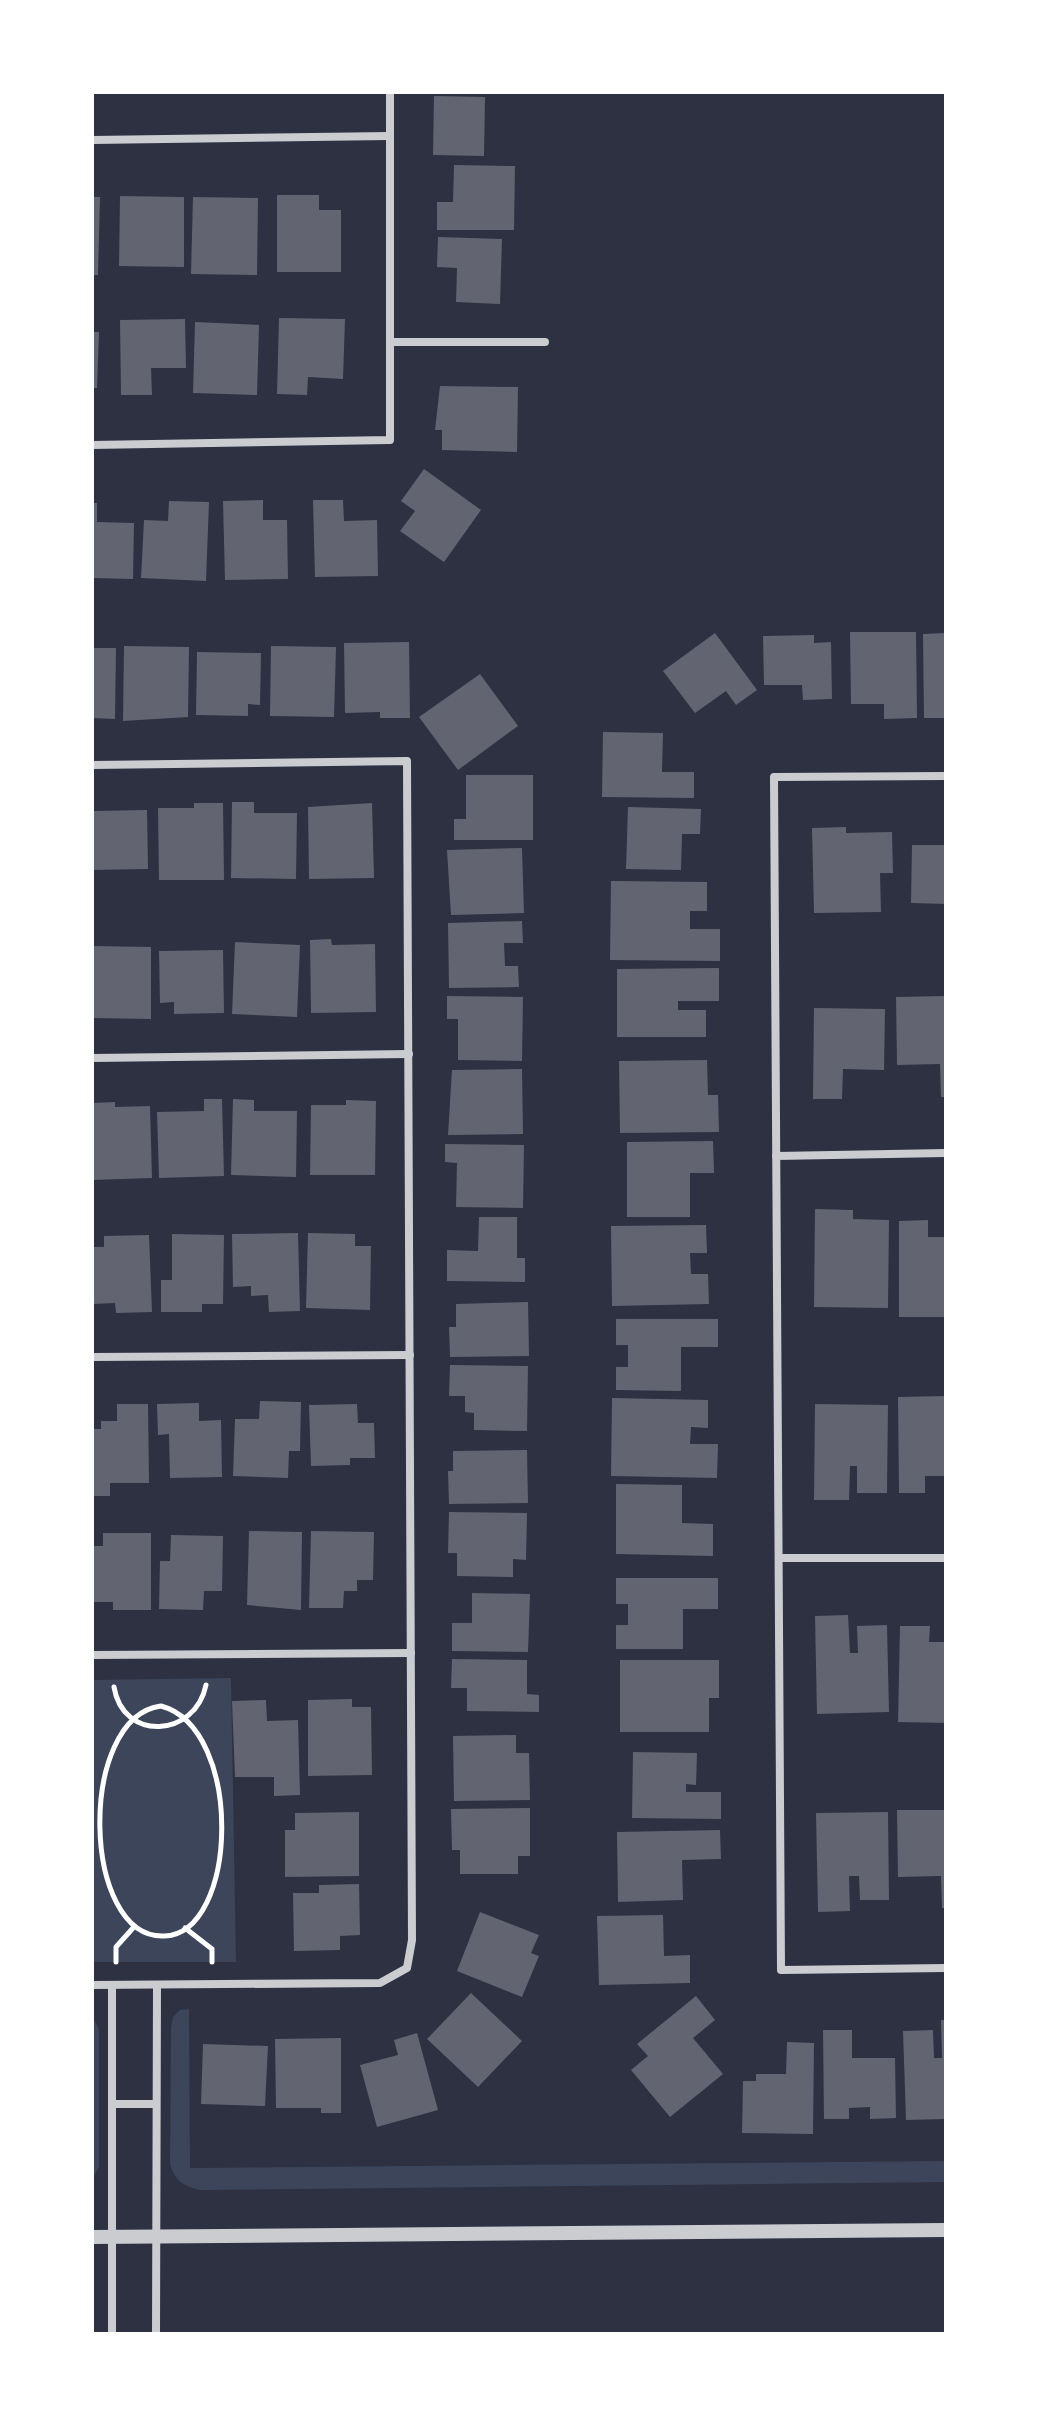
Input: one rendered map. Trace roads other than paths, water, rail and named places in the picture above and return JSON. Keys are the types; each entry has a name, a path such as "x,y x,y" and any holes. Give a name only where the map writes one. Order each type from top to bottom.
{"street":[{"path":"92,445 390,440 390,92"},
{"path":"92,140 390,136"},
{"path":"390,342 545,342"},
{"path":"92,765 407,761 412,1940 407,1968 380,1983 92,1985"},
{"path":"946,776 774,777 781,1970 946,1968"},
{"path":"92,1058 409,1054"},
{"path":"776,1156 946,1153"},
{"path":"92,1357 410,1355"},
{"path":"779,1558 946,1558"},
{"path":"92,1655 411,1653"},
{"path":"112,1985 112,2334"},
{"path":"156,2334 157,1985"},
{"path":"112,2104 156,2104"},
{"path":"92,2237 946,2230"}]}
